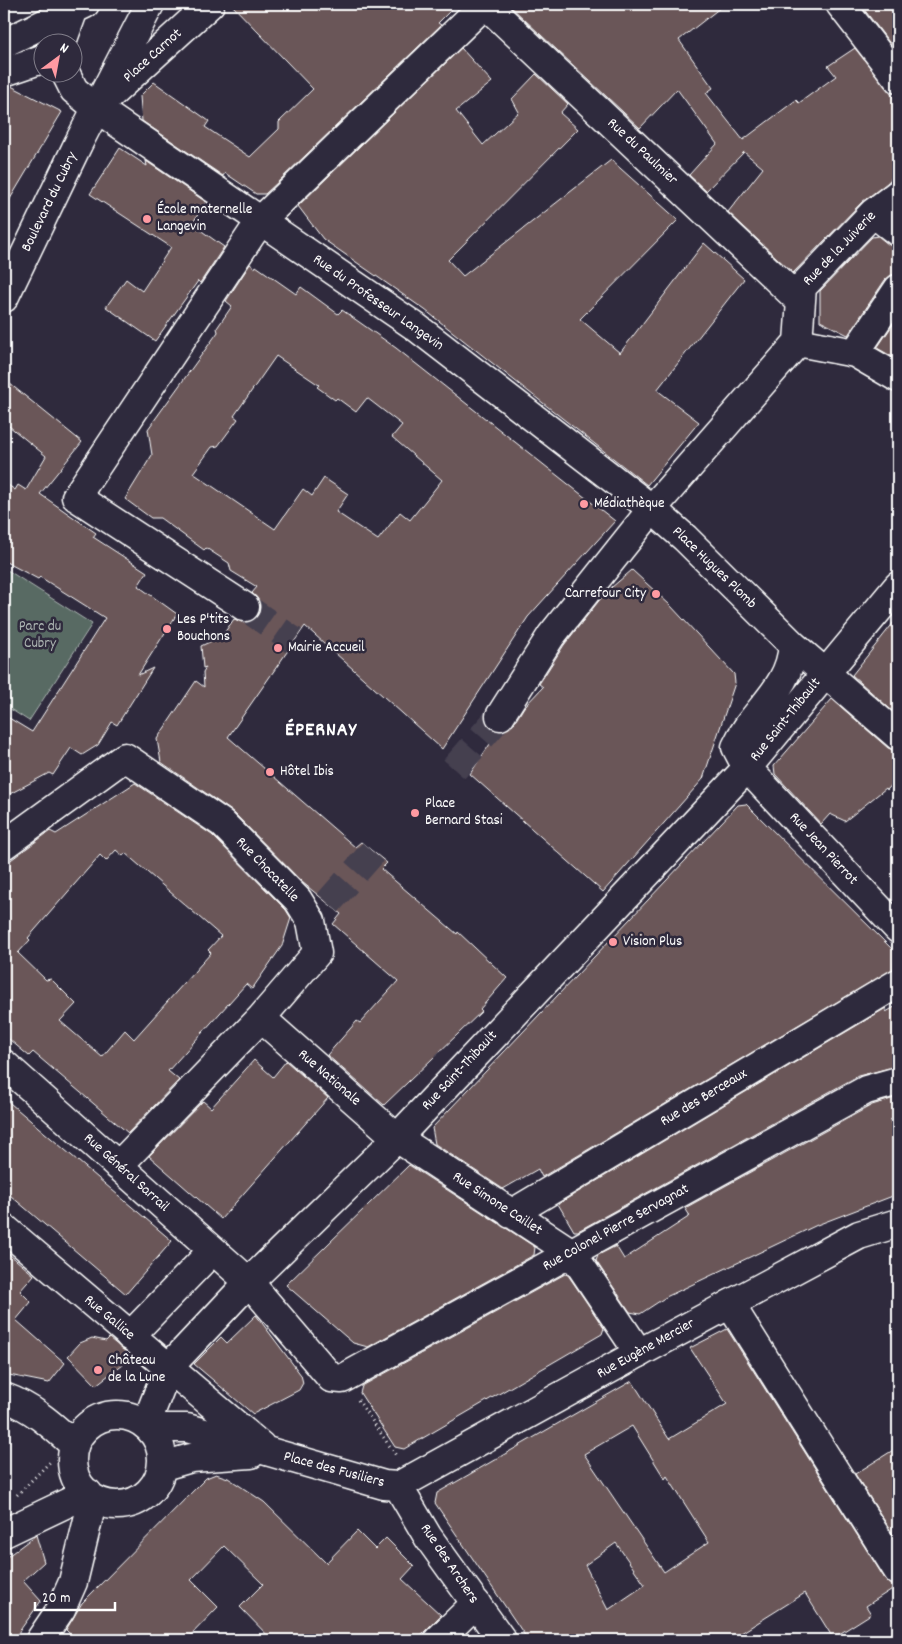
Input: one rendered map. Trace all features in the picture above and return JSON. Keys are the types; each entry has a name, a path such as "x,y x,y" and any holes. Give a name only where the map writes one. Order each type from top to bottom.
{"street":[{"name":"Place Carnot","path":"96,108 150,4"},
{"name":"Place Carnot","path":"96,108 210,4"},
{"path":"235,600 76,497 261,220 485,4"},
{"name":"Rue du Paulmier","path":"485,4 799,300"},
{"path":"840,4 898,79"},
{"path":"67,32 79,6"},
{"path":"4,43 79,6"},
{"path":"4,72 32,62"},
{"path":"70,82 74,90 96,108"},
{"name":"Rue du Professeur Langevin","path":"96,108 416,327 652,509"},
{"name":"Boulevard du Cubry","path":"4,298 96,108"},
{"name":"Rue de la Juiverie","path":"798,342 799,300 802,287 873,213 898,194"},
{"path":"873,213 898,232"},
{"path":"855,353 898,289"},
{"path":"500,716 551,636 652,509 798,342 855,353 898,378"},
{"name":"Place Hugues Plomb","path":"652,509 685,538 793,645 898,736"},
{"path":"825,673 898,586"},
{"name":"Rue Saint-Thibault","path":"747,768 736,748 743,731 782,684 792,659 793,645"},
{"name":"Rue Saint-Thibault","path":"168,1368 249,1282 397,1138 747,768 825,673"},
{"name":"Rue Chocatelle","path":"4,845 125,757 222,823 298,900 320,912 318,953 261,1018 118,1166"},
{"name":"Rue Jean Pierrot","path":"747,768 893,916"},
{"name":"Rue des Berceaux","path":"511,1214 898,983"},
{"name":"Rue Nationale","path":"261,1018 397,1138"},
{"name":"Rue Général Sarrail","path":"4,1064 249,1282"},
{"name":"Rue Colonel Pierre Servagnat","path":"339,1379 572,1253 866,1090 898,1081"},
{"name":"Rue Simone Caillet","path":"397,1138 572,1253 639,1353"},
{"name":"Rue Eugène Mercier","path":"406,1483 639,1353 859,1235 898,1223"},
{"name":"Rue Gallice","path":"4,1228 270,1453"},
{"path":"130,1336 212,1250"},
{"path":"249,1282 331,1378 339,1379"},
{"path":"730,1304 893,1564"},
{"path":"148,1426 168,1368"},
{"path":"4,1397 21,1403 48,1420 74,1445"},
{"path":"123,1415 135,1418 148,1426 160,1444 163,1466 159,1479 152,1490 131,1504 112,1505 90,1496 81,1487 74,1474 72,1459 74,1445 85,1428 102,1417 123,1415"},
{"name":"Place des Fusiliers","path":"148,1426 187,1428 384,1485 406,1483"},
{"name":"Place des Fusiliers","path":"163,1466 192,1458 270,1453"},
{"name":"Rue des Archers","path":"406,1483 428,1537 502,1640"},
{"path":"4,1533 90,1496"},
{"path":"40,1640 61,1609 73,1582 90,1496"},
{"path":"438,1640 476,1603"}],"path":[{"name":"Place des Fusiliers","path":"339,1379 406,1483"},
{"path":"17,1496 49,1462 74,1445"}],"green space":[{"name":"Parc du Cubry","path":"4,568 92,624 29,721 4,705"}],"building":[{"path":"231,4 457,4 438,23 441,25 279,181 265,194 256,194 225,173 223,176 142,121 140,96 154,82 209,121 205,127 250,157 279,129 279,122 313,89"},
{"path":"508,4 725,4 679,40 713,88 706,93 743,140 796,100 799,103 836,76 828,66 855,48 898,103 898,171 887,183 862,202 793,273 728,212 763,168 744,152 706,191 689,175 717,144 677,89 640,128"},
{"path":"860,4 898,4 898,54"},
{"path":"461,48 492,82 456,111 483,145 519,112 512,99 536,74 568,104 560,113 578,129 448,260 463,276 611,160 678,220 580,319 620,353 704,243 744,279 657,390 699,422 647,485 425,310 323,239 298,206"},
{"path":"11,86 62,112 4,209 4,87"},
{"path":"120,148 147,166 146,161 206,202 192,224 224,247 200,283 198,281 155,341 106,307 126,279 142,291 171,247 90,194"},
{"path":"878,236 889,245 898,247 898,274 891,275 885,280 848,335 820,321 820,291 872,237"},
{"path":"250,264 255,268 256,266 296,294 301,287 338,314 342,310 396,348 615,521 528,617 442,749 305,626 228,737 355,847 361,842 387,863 381,869 457,934 458,932 507,978 480,1009 482,1011 384,1105 327,1055 357,1021 360,1023 398,981 333,924 341,914 302,882 233,812 161,762 157,739 196,681 204,687 203,672 206,667 203,668 201,646 222,636 234,619 244,623 252,621 258,615 261,607 259,600 252,593 257,587 231,571 229,563 206,548 204,550 160,518 151,518 125,499 152,455 148,429 218,332 217,328 232,306 226,301","holes":["276,356 319,385 317,387 335,400 337,398 356,412 367,398 402,425 392,437 442,480 410,520 400,512 378,540 336,512 348,494 324,478 312,496 303,489 275,529 193,473 212,447 218,446 238,419 234,416"]},
{"path":"898,317 898,360 877,348"},
{"path":"4,379 82,442 40,494 96,533 93,537 147,572 138,586 177,614 138,675 153,668 117,725 112,722 98,745 82,755 71,748 53,775 49,773 4,797 4,715 32,732 105,618 40,577 38,579 4,561 4,482 15,490 18,485 26,490 46,456 4,422"},
{"path":"632,570 670,605 734,674 735,683 703,779 603,892 470,774 492,741 501,731 513,725 524,707 543,687 539,684 564,645 605,593"},
{"path":"898,617 898,716 852,675"},
{"path":"832,699 888,748 898,751 898,778 887,790 886,788 845,821 830,814 821,824 775,774 774,766"},
{"path":"135,783 212,835 286,910 291,918 282,946 252,989 246,984 168,1071 179,1080 128,1133 33,1052 29,1056 4,1035 4,865 50,831 56,834","holes":["116,850 123,856 125,853 221,936 208,950 211,953 134,1039 125,1030 102,1057 60,1021 76,1004 51,979 46,980 18,953 30,940 28,938 100,855 106,861"]},
{"path":"746,804 896,953 893,969 542,1177 538,1169 503,1189 435,1144 432,1128 738,805"},
{"path":"898,1005 898,1066 858,1076 578,1231 574,1231 558,1204 886,1008 886,1012"},
{"path":"254,1060 273,1077 286,1061 328,1098 221,1219 149,1156 203,1101 211,1108"},
{"path":"898,1097 898,1117 890,1120 898,1142 898,1194 817,1225 666,1297 640,1314 630,1312 596,1261 598,1255 616,1246 624,1259 690,1216 685,1208 872,1105"},
{"path":"4,1098 172,1241 126,1294 4,1190"},
{"path":"409,1165 535,1247 534,1255 368,1347 353,1343 286,1285"},
{"path":"4,1250 34,1275 20,1291 31,1302 16,1320 65,1363 49,1383 4,1374"},
{"path":"565,1274 568,1275 604,1328 602,1334 404,1449 395,1447 360,1393 362,1386"},
{"path":"256,1315 301,1375 303,1383 299,1390 253,1414 194,1364 221,1337 227,1343"},
{"path":"727,1329 885,1579 897,1586 866,1606 871,1614 833,1638 805,1593 730,1640 528,1640 435,1503 437,1493 632,1381 669,1439 727,1404 690,1348","holes":["632,1426 665,1479 667,1476 709,1542 664,1572 584,1454","616,1543 645,1585 608,1610 585,1565"]},
{"name":"Château de la Lune","path":"92,1338 106,1341 109,1338 132,1357 96,1385 68,1356 80,1343"},
{"path":"898,1447 898,1542 855,1474"},
{"path":"216,1474 228,1478 264,1502 326,1563 357,1531 375,1549 386,1538 414,1566 402,1579 441,1615 416,1640 272,1640 240,1607 263,1584 224,1546 191,1580 218,1607 186,1640 76,1640 66,1630 82,1603 206,1478"},
{"path":"36,1535 44,1562 23,1581 41,1601 13,1640 4,1640 4,1559"}],"tunnel":[{"path":"245,607 294,641"},
{"path":"454,769 500,716"},
{"path":"328,903 373,852"}],"place":[{"name":"École maternelle Langevin","path":"147,219"},
{"name":"Médiathèque","path":"584,504"},
{"name":"Carrefour City","path":"656,594"},
{"name":"Les P'tits Bouchons","path":"167,629"},
{"name":"Mairie Accueil","path":"278,648"},
{"name":"Hôtel Ibis","path":"270,772"},
{"name":"Place Bernard Stasi","path":"415,813"},
{"name":"Vision Plus","path":"613,942"},
{"name":"Château de la Lune","path":"98,1370"}],"district":[{"name":"ÉPERNAY","path":"321,731"}]}
